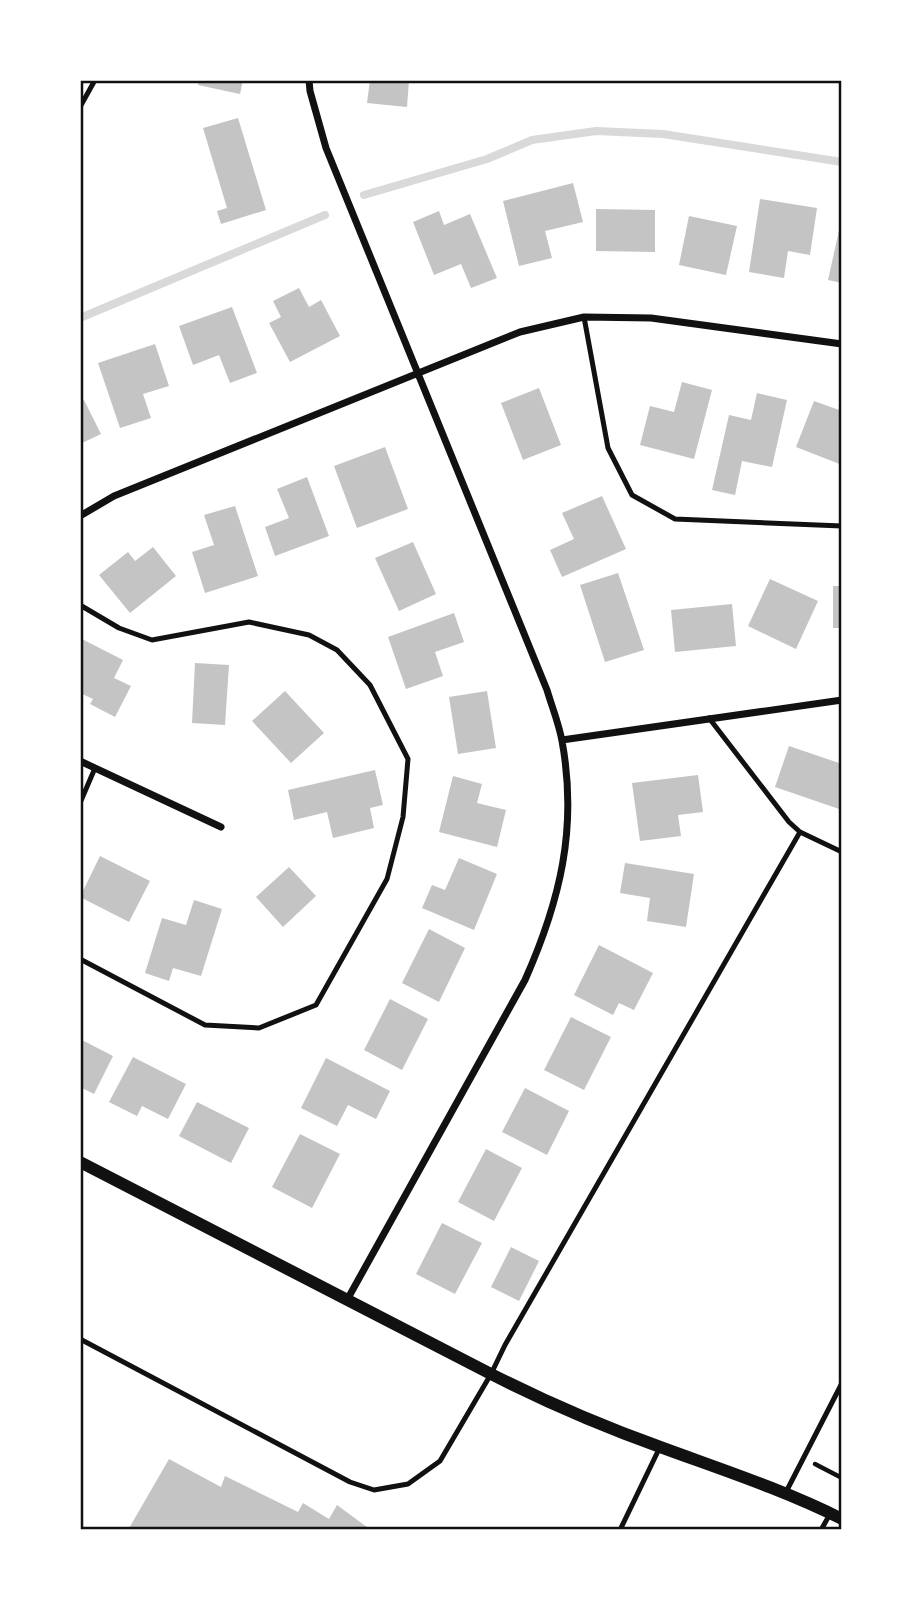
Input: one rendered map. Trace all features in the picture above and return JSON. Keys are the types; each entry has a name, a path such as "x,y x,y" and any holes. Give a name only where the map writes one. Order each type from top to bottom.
{"street":[{"path":"309,80 326,148 547,690 562,740 568,792 567,831 561,878 544,937 525,980 347,1300"},
{"path":"80,516 114,496 520,332 584,317 651,318 842,344"},
{"path":"562,740 842,700"},
{"path":"80,761 220,827"},
{"path":"80,1162 556,1406 786,1493 836,1516"}],"lane":[{"path":"80,107 94,80"},
{"path":"584,317 608,448 632,495 675,519 842,526"},
{"path":"80,606 119,628 152,640 249,622 309,635 337,650 370,685 408,759 403,817 387,879 316,1005 259,1028 205,1025 80,959"},
{"path":"709,718 789,822 800,831 842,852"},
{"path":"80,803 95,768"},
{"path":"80,1339 349,1482 374,1490 408,1485 440,1461 800,831"},
{"path":"786,1493 842,1383"},
{"path":"620,1530 660,1447"},
{"path":"821,1530 836,1516"}],"path":[{"path":"815,1464 842,1478"}],"building":[{"path":"199,80 243,80 240,94 198,85"},
{"path":"370,80 409,80 407,107 367,103"},
{"path":"238,118 266,210 221,224 217,211 227,208 203,128"},
{"path":"573,183 583,222 545,231 552,258 519,266 503,201"},
{"path":"760,199 817,208 810,255 788,251 784,278 749,272"},
{"path":"596,209 655,210 655,252 596,251"},
{"path":"439,211 444,225 470,214 497,278 471,288 461,264 434,275 413,222"},
{"path":"689,216 737,226 726,275 679,265"},
{"path":"842,226 842,283 828,280"},
{"path":"299,288 309,307 321,300 340,336 290,362 269,323 281,317 273,301"},
{"path":"232,307 257,373 230,383 219,355 193,365 179,326"},
{"path":"155,344 169,386 143,394 151,418 120,428 98,363"},
{"path":"682,382 712,390 694,459 640,445 650,406 674,412"},
{"path":"539,388 561,445 523,460 501,403"},
{"path":"757,393 787,400 772,467 742,461 735,495 712,490 729,415 751,420"},
{"path":"84,400 101,434 80,444 80,402"},
{"path":"814,401 842,411 842,465 796,447"},
{"path":"385,447 408,509 357,528 334,466"},
{"path":"307,477 329,536 275,556 265,527 289,518 277,489"},
{"path":"602,496 626,549 562,577 550,550 574,539 562,513"},
{"path":"235,506 258,576 205,593 192,552 214,545 204,515"},
{"path":"413,542 436,594 399,611 375,558"},
{"path":"153,547 176,576 130,613 99,575 128,552 135,561"},
{"path":"618,573 644,650 605,662 580,585"},
{"path":"770,579 818,601 796,649 748,626"},
{"path":"833,586 842,586 842,628 833,628"},
{"path":"732,604 736,646 675,652 671,610"},
{"path":"454,613 464,642 435,652 443,676 406,689 388,637"},
{"path":"80,638 123,660 114,678 131,686 115,717 90,704 93,699 80,693"},
{"path":"195,663 229,665 225,725 192,723"},
{"path":"285,691 324,733 291,763 252,721"},
{"path":"487,691 496,748 458,754 449,697"},
{"path":"789,746 842,764 842,810 775,787"},
{"path":"375,770 383,805 370,808 374,828 333,838 327,812 294,820 288,790"},
{"path":"698,775 703,812 678,815 681,836 640,841 632,783"},
{"path":"453,776 482,784 477,803 506,810 497,847 439,832"},
{"path":"100,856 150,881 129,922 80,897"},
{"path":"459,858 497,874 474,930 422,908 432,885 445,890"},
{"path":"625,863 694,874 686,927 647,921 650,898 620,893"},
{"path":"289,867 316,896 283,927 256,897"},
{"path":"194,900 222,909 201,976 173,968 169,981 145,973 162,918 186,925"},
{"path":"429,929 465,948 439,1002 402,983"},
{"path":"599,945 653,973 634,1010 619,1003 613,1015 574,995"},
{"path":"390,999 428,1019 402,1070 364,1050"},
{"path":"571,1017 611,1037 584,1090 544,1070"},
{"path":"80,1039 113,1056 94,1094 80,1087"},
{"path":"133,1057 186,1084 168,1119 142,1106 137,1116 109,1102"},
{"path":"326,1058 390,1091 376,1119 348,1105 337,1126 301,1108"},
{"path":"525,1088 569,1111 547,1155 502,1132"},
{"path":"197,1102 249,1128 231,1163 179,1136"},
{"path":"300,1134 340,1154 312,1208 272,1187"},
{"path":"486,1149 522,1168 494,1221 458,1202"},
{"path":"442,1223 482,1243 455,1294 416,1274"},
{"path":"511,1247 539,1261 519,1301 491,1287"},
{"path":"169,1459 221,1487 225,1476 298,1512 303,1503 329,1519 337,1505 371,1530 128,1530"}],"waterway":[{"path":"364,195 487,159 532,140 596,131 663,134 842,162"},
{"path":"80,318 325,215"}]}
